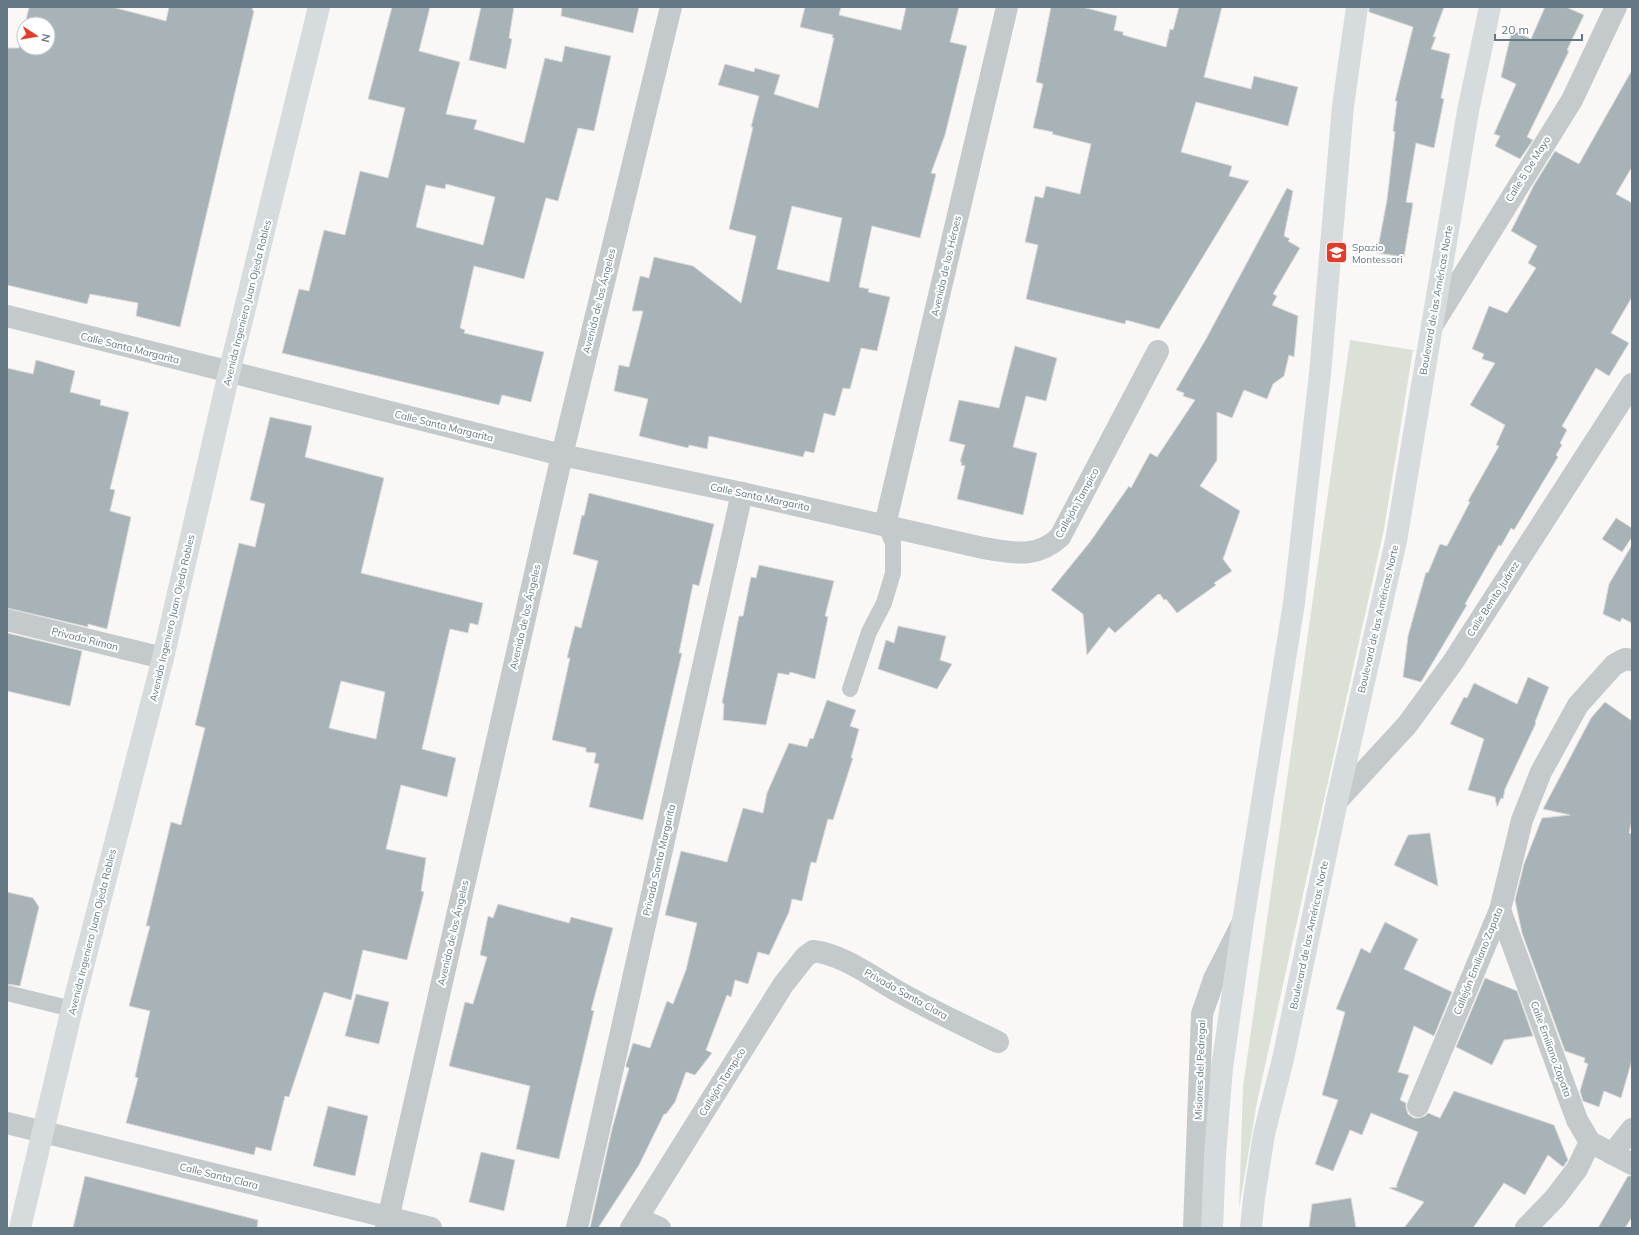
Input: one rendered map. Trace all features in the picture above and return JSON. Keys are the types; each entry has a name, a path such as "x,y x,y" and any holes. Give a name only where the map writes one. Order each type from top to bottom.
{"main road":[{"name":"Avenida Ingeniero Juan Ojeda Robles","path":"20,1228 72,1009 163,658 229,373 319,7"},
{"path":"1212,1228 1215,1155 1222,1068 1243,921 1294,603 1320,374 1343,106 1357,7"},
{"name":"Boulevard de las Américas Norte","path":"1252,1228 1254,1198 1264,1134 1283,1059 1337,801 1396,541 1468,111 1490,7"}],"street":[{"name":"Avenida de los Ángeles","path":"387,1223 562,455 672,7"},
{"name":"Avenida de los Héroes","path":"884,525 1007,7"},
{"name":"Calle 5 De Mayo","path":"1431,327 1572,100 1616,7"},
{"name":"Calle Santa Margarita","path":"7,316 229,373 562,455 884,525"},
{"name":"Callejón Tampico","path":"884,525 983,548 1016,553 1034,552 1049,547 1060,537 1158,351"},
{"name":"Calle Benito Juárez","path":"1337,801 1407,725 1453,662 1632,384"},
{"name":"Privada Santa Margarita","path":"577,1228 742,493"},
{"name":"Privada Riman","path":"7,620 163,658"},
{"name":"Callejón Emiliano Zapata","path":"1418,1106 1500,910 1522,820 1541,772 1578,705 1614,665 1625,659 1632,660"},
{"name":"Calle Emiliano Zapata","path":"1500,910 1577,1120 1590,1142"},
{"name":"Misiones del Pedregal","path":"1194,1228 1202,1014 1214,979 1243,921"},
{"name":"Callejón Tampico","path":"660,1228 634,1223 783,985 805,957 813,951"},
{"name":"Privada Santa Clara","path":"813,951 822,952 859,968 899,992 998,1042"},
{"name":"Calle Santa Clara","path":"7,1123 387,1223 431,1228"},
{"path":"1612,1154 1632,1129"},
{"path":"1526,1228 1555,1198 1577,1169 1590,1142 1632,1164"}],"lane":[{"path":"850,689 869,632 884,603 893,573 893,543 884,525"},
{"path":"7,993 72,1009"}],"shaded area":[{"path":"1350,340 1413,350 1384,529 1257,1102 1239,1209 1243,1087"}],"building":[{"path":"29,7 112,7 166,21 169,7 253,7 252,10 254,11 180,327 136,316 138,303 90,294 87,304 7,285 7,48 16,48 16,56 56,56 56,16 27,16"},
{"path":"392,7 430,7 419,51 460,62 446,114 477,120 474,129 524,143 545,58 562,62 565,46 611,56 594,131 578,128 558,201 546,198 524,279 474,266 460,328 465,330 464,333 544,352 531,402 502,395 499,405 282,353 299,289 309,291 324,230 345,235 360,171 388,178 405,108 368,99","holes":["446,184 495,197 483,245 416,227 426,185 445,189"]},
{"path":"481,7 514,7 509,38 512,39 506,69 469,60"},
{"path":"562,7 639,7 633,33 561,16"},
{"path":"805,7 841,7 839,15 901,30 906,7 959,7 950,42 967,46 945,135 931,173 936,174 920,238 872,226 859,287 869,289 868,292 890,297 877,351 861,348 850,389 843,388 835,416 824,413 814,453 805,451 803,457 709,436 707,449 689,445 688,448 639,436 648,399 614,391 619,365 629,367 643,311 632,311 640,276 649,278 654,257 693,266 741,303 756,236 729,229 759,96 718,85 725,64 754,72 755,68 780,75 774,94 818,108 834,38 832,38 833,35 800,27","holes":["792,206 842,218 829,282 777,269"]},
{"path":"1051,7 1082,7 1117,16 1114,30 1123,32 1123,35 1166,47 1170,29 1173,30 1179,7 1222,7 1204,77 1251,89 1254,76 1298,87 1288,126 1196,102 1181,152 1232,166 1229,176 1249,181 1159,329 1126,320 1125,324 1026,299 1038,245 1025,242 1035,196 1043,198 1046,186 1080,194 1091,144 1052,134 1053,132 1033,128 1043,84 1036,82"},
{"path":"1369,7 1444,7 1433,37 1436,37 1431,49 1450,54 1441,98 1444,99 1434,148 1416,143 1406,202 1413,203 1404,257 1377,253 1387,200 1395,132 1393,131 1397,101 1395,101 1413,27 1369,12"},
{"path":"1545,7 1566,7 1584,15 1567,50 1569,51 1527,137 1533,140 1520,159 1495,146 1500,136 1494,134 1516,84 1501,77 1512,30 1531,39"},
{"path":"1632,70 1632,167 1616,194 1632,203 1632,297 1611,333 1629,343 1609,376 1596,368 1562,426 1567,430 1560,443 1562,445 1556,455 1558,457 1514,530 1511,528 1501,546 1499,545 1465,604 1467,605 1421,682 1403,677 1408,636 1426,572 1428,573 1440,544 1447,546 1470,502 1468,501 1499,446 1496,445 1505,425 1470,405 1495,363 1482,359 1484,354 1472,349 1489,306 1507,313 1536,268 1528,263 1537,246 1511,231 1534,185 1555,151 1579,164"},
{"path":"1287,188 1293,191 1284,236 1290,239 1288,241 1300,248 1273,294 1277,296 1272,305 1298,316 1294,357 1289,355 1284,376 1273,384 1267,399 1244,390 1232,418 1217,412 1217,460 1200,486 1240,511 1223,559 1232,571 1214,583 1216,585 1177,613 1166,599 1164,600 1160,594 1158,594 1115,633 1109,627 1087,655 1083,614 1051,590 1090,542 1129,486 1131,488 1150,453 1157,457 1195,400 1183,396 1184,393 1176,390 1206,339"},
{"path":"1015,346 1057,358 1046,401 1026,396 1013,447 1037,453 1023,515 957,499 965,466 961,465 962,462 960,462 965,445 949,441 959,400 999,408"},
{"path":"36,360 75,371 70,392 101,400 100,405 129,412 110,489 115,490 110,511 131,517 107,629 88,624 88,627 7,608 7,368 33,374"},
{"path":"270,417 312,426 305,457 384,478 361,573 483,603 478,625 470,623 468,633 450,629 422,749 456,758 447,797 401,785 386,849 426,858 421,891 424,892 407,960 363,950 351,1000 324,992 289,1097 285,1096 271,1151 256,1147 254,1155 126,1123 138,1078 135,1077 150,1011 129,1006 150,926 146,926 171,822 181,825 205,728 195,725 239,543 255,547 265,504 250,500","holes":["341,681 385,692 376,739 329,728"]},
{"path":"589,493 714,524 699,586 693,584 679,653 682,653 643,820 589,807 599,764 594,763 596,753 586,752 586,748 552,740 570,658 567,658 575,626 581,628 598,561 573,554"},
{"path":"1616,518 1632,528 1632,537 1622,552 1602,539"},
{"path":"1632,545 1632,623 1622,618 1620,622 1603,614 1609,584"},
{"path":"759,565 834,581 825,616 828,617 815,679 790,672 789,675 778,673 766,725 723,720 724,704 722,703 739,616 743,616 751,577 756,578"},
{"path":"898,626 946,636 940,660 952,664 937,689 878,669 886,640 894,643"},
{"path":"7,633 82,651 70,706 7,691"},
{"path":"1528,677 1549,687 1535,722 1536,723 1505,789 1503,799 1501,798 1497,807 1495,797 1468,790 1484,739 1450,724 1464,697 1467,698 1474,683 1517,704"},
{"path":"827,700 856,710 850,726 859,729 851,758 853,758 833,820 828,819 816,863 811,862 802,901 792,899 789,912 769,955 758,952 748,984 735,980 731,997 727,995 706,1050 712,1053 695,1075 686,1072 675,1102 666,1114 664,1114 639,1165 598,1228 590,1228 612,1129 629,1068 626,1067 626,1065 633,1043 650,1048 667,1001 673,1004 686,970 697,923 665,915 681,851 727,862 743,808 763,813 767,793 789,743 807,747 810,738 813,739"},
{"path":"1605,702 1632,721 1632,820 1629,833 1632,834 1632,1060 1621,1098 1604,1091 1599,1107 1583,1101 1580,1091 1588,1064 1584,1062 1585,1058 1565,1051 1522,933 1515,900 1524,864 1542,818 1570,815 1543,809 1591,718"},
{"path":"1430,833 1438,886 1394,865 1408,835"},
{"path":"7,892 33,898 39,907 20,986 7,984"},
{"path":"498,904 569,923 571,917 613,928 591,1010 594,1011 559,1159 516,1149 530,1086 449,1066 465,1002 473,1004 487,957 480,955 488,916 493,918"},
{"path":"1385,922 1418,939 1404,969 1452,992 1434,1036 1414,1026 1398,1072 1409,1075 1400,1100 1406,1103 1408,1114 1414,1118 1419,1118 1428,1113 1440,1118 1454,1091 1554,1125 1568,1160 1563,1167 1548,1155 1525,1195 1504,1183 1473,1228 1404,1228 1424,1202 1389,1188 1398,1187 1396,1186 1418,1132 1371,1113 1362,1135 1350,1130 1333,1171 1315,1164 1338,1100 1322,1095 1345,1012 1336,1009 1361,948 1370,953"},
{"path":"1485,978 1517,991 1533,1036 1504,1040 1492,1065 1456,1047"},
{"path":"356,994 389,1002 379,1044 345,1036"},
{"path":"328,1106 368,1116 355,1176 313,1166"},
{"path":"481,1152 515,1160 504,1211 469,1202"},
{"path":"85,1176 258,1220 257,1228 73,1228"},
{"path":"1628,1176 1632,1176 1632,1217 1625,1228 1598,1228"},
{"path":"1351,1198 1356,1228 1309,1228 1312,1204"}],"place":[{"name":"Spazio Montessori","path":"1336,253"}]}
